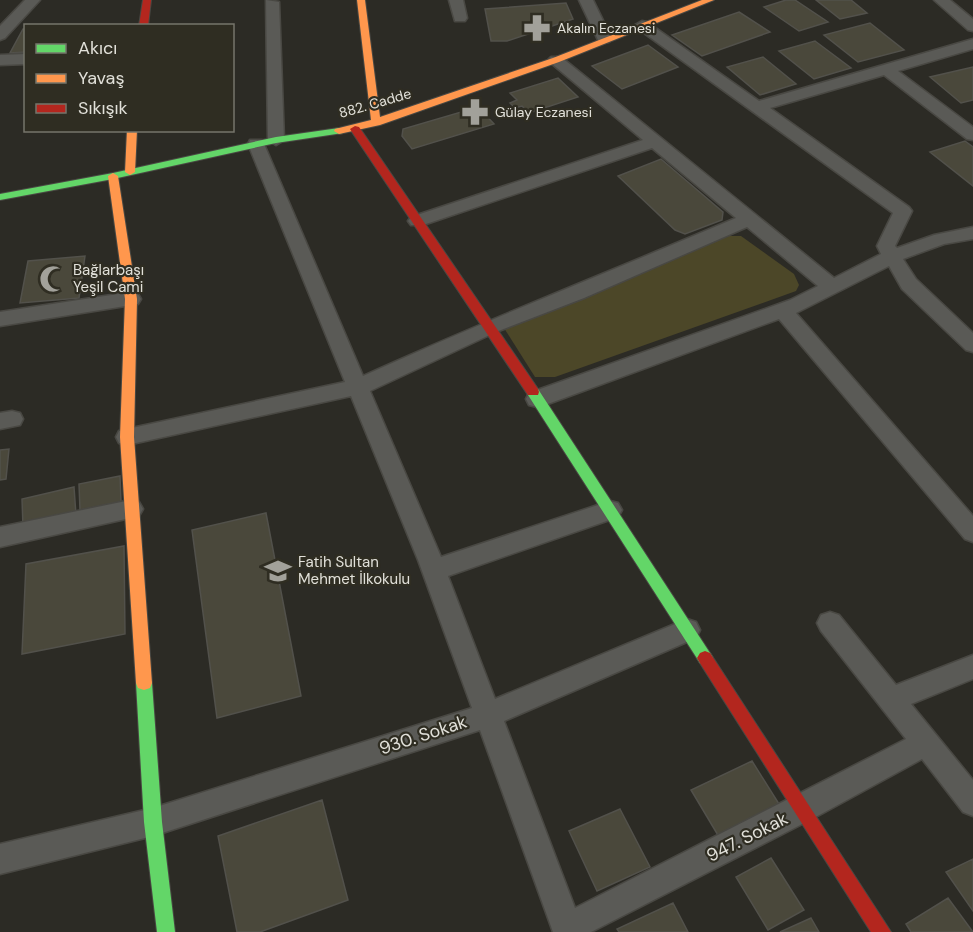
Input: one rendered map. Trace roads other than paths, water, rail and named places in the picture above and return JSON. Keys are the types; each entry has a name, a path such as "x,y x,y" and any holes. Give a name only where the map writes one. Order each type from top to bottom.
{"street":[{"path":"0,35 33,0"},
{"path":"143,24 147,0"},
{"path":"361,0 376,123"},
{"path":"456,0 460,18"},
{"path":"586,0 604,39"},
{"name":"882. Cadde","path":"0,197 113,176 266,142 355,129 556,60 604,39 710,0"},
{"path":"940,0 973,27"},
{"path":"272,2 266,142 358,387 434,570 568,930"},
{"path":"642,25 903,211 886,246 909,284 973,345"},
{"path":"756,107 973,44"},
{"path":"0,60 24,59"},
{"path":"556,60 832,287"},
{"path":"886,69 973,135"},
{"path":"355,129 610,510 882,932"},
{"path":"130,172 132,132"},
{"path":"417,221 656,141"},
{"path":"113,176 131,299 127,437 153,822 166,932"},
{"path":"127,437 358,387 489,327 577,293 750,219"},
{"path":"537,399 782,310 892,256 973,232"},
{"path":"0,319 131,299"},
{"path":"782,310 973,532"},
{"path":"0,537 131,508"},
{"path":"434,570 610,510"},
{"path":"830,623 973,802"},
{"name":"930. Sokak","path":"0,860 153,822 488,715 687,630"},
{"path":"891,699 973,667"},
{"name":"947. Sokak","path":"568,930 925,743"}],"place":[{"name":"Akalın Eczanesi","path":"537,28"},
{"name":"Gülay Eczanesi","path":"475,112"},
{"name":"Bağlarbaşı Yeşil Cami","path":"53,279"},
{"name":"Fatih Sultan Mehmet İlkokulu","path":"278,571"}]}
